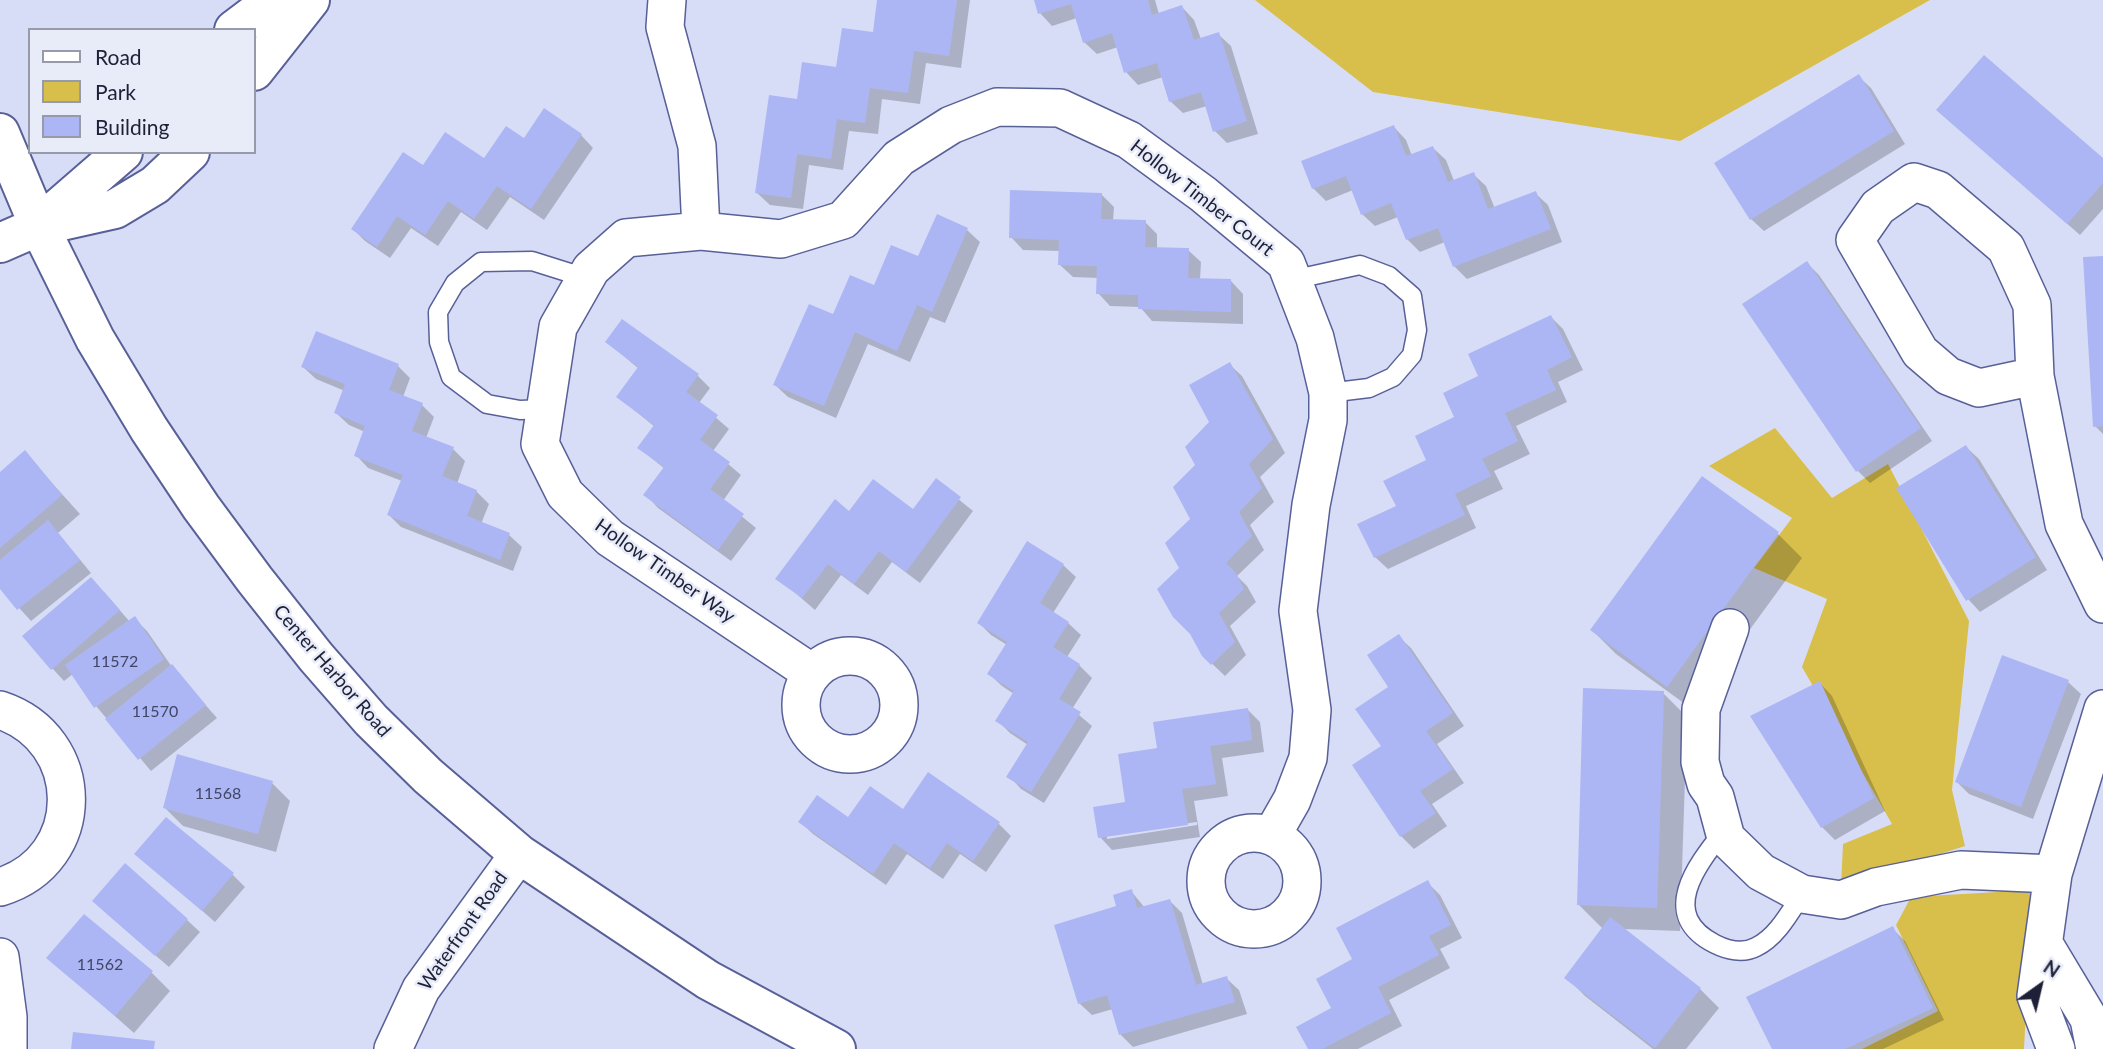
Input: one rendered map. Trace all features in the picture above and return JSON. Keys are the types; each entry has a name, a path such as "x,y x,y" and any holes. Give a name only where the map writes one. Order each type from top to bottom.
{"street":[{"path":"237,28 263,8 290,0"},
{"path":"256,68 310,0"},
{"path":"667,0 665,27 697,146 701,231"},
{"name":"Hollow Timber Court","path":"701,231 781,239 843,220 899,158 951,125 997,107 1060,108 1129,140 1203,194 1286,263 1315,338 1328,393 1328,420 1311,506 1298,611 1312,710 1308,758 1293,800 1272,835"},
{"name":"Center Harbor Road","path":"0,133 39,226 95,339 149,429 201,507 255,580 316,657 371,720 428,775 519,854 708,980 836,1049"},
{"path":"39,226 121,154"},
{"path":"0,243 39,226 115,209 155,185 188,154"},
{"path":"2035,376 1979,388 1948,376 1920,352 1855,240 1878,207 1914,182 1938,190 2006,248 2032,305 2035,376 2064,524 2103,604"},
{"name":"Hollow Timber Way","path":"701,231 626,238 591,270 558,327 540,444 565,495 610,538 812,673"},
{"path":"1730,628 1702,709 1700,762 1706,784 1715,797 1726,838 1761,872 1802,894 1841,900 1876,887 1961,870 2053,874"},
{"path":"2056,1049 2036,996 2053,874 2096,757 2103,709"},
{"path":"0,710 15,715 41,733 57,756 66,783 66,812 57,841 38,867 15,883 0,887"},
{"name":"Waterfront Road","path":"393,1049 421,989 519,854"},
{"path":"2044,944 2089,1019 2095,1049"},
{"path":"0,957 8,1017 8,1049"}],"lane":[{"path":"546,409 520,410 487,404 451,377 439,342 438,312 454,282 481,262 532,261 586,278"},
{"path":"1292,280 1360,265 1389,276 1412,296 1417,330 1412,355 1393,377 1369,388 1328,393"},
{"path":"1723,832 1702,858 1686,894 1685,910 1690,925 1705,939 1740,952 1756,947 1776,931 1802,894"}],"green space":[{"path":"1255,0 1930,0 1680,141 1373,92"},
{"path":"1775,428 1832,498 1888,464 1969,621 1952,790 1965,846 1841,886 1843,844 1892,824 1802,667 1827,599 1754,568 1792,518 1709,466"},
{"path":"2032,890 2024,1049 1862,1049 1938,1011 1896,925 1911,897"}],"building":[{"path":"877,0 957,0 949,56 914,51 908,93 870,88 865,123 837,119 831,159 797,154 791,198 755,193 769,95 797,99 802,62 836,67 842,28 873,32"},
{"path":"1034,0 1148,0 1152,15 1182,5 1194,40 1219,32 1247,121 1213,132 1201,92 1169,102 1157,63 1124,73 1112,33 1083,43 1071,4 1038,14"},
{"path":"1984,55 2103,158 2103,183 2067,224 1936,110"},
{"path":"1859,74 1894,131 1750,220 1714,163"},
{"path":"544,108 582,134 531,209 497,186 474,219 448,201 425,235 397,216 377,247 351,229 403,152 423,165 445,132 484,158 506,126 524,138"},
{"path":"1394,125 1406,156 1433,146 1448,182 1474,172 1488,209 1536,191 1551,229 1453,267 1438,228 1406,240 1391,203 1361,215 1346,176 1312,189 1301,161"},
{"path":"1010,190 1102,193 1101,219 1146,220 1145,247 1189,248 1188,278 1231,279 1231,312 1138,309 1138,295 1096,294 1097,266 1058,265 1059,240 1009,238"},
{"path":"937,214 968,228 932,312 917,305 897,351 855,332 824,406 773,385 809,304 833,314 850,275 874,285 891,245 918,256"},
{"path":"2103,256 2103,426 2093,427 2083,257"},
{"path":"1807,261 1921,428 1856,472 1742,304"},
{"path":"1551,315 1572,357 1547,370 1556,390 1505,413 1518,441 1482,459 1491,476 1455,494 1465,515 1374,558 1357,524 1396,506 1383,481 1426,460 1415,436 1454,417 1443,393 1478,376 1468,354"},
{"path":"622,319 699,374 686,392 718,415 700,440 730,462 710,489 744,514 718,550 643,495 664,467 637,448 654,425 616,397 638,367 605,342"},
{"path":"316,331 399,364 389,390 423,403 412,431 454,447 442,476 477,490 467,516 510,533 500,560 387,515 403,475 354,456 365,426 334,413 345,384 301,367"},
{"path":"1230,362 1273,439 1249,464 1262,488 1239,512 1252,536 1226,563 1235,572 1244,589 1219,613 1235,642 1211,665 1202,656 1190,634 1173,617 1157,589 1179,568 1165,543 1190,519 1173,487 1195,465 1185,447 1209,422 1189,385"},
{"path":"1966,445 2036,557 1966,601 1896,488"},
{"path":"25,450 62,495 0,548 0,472"},
{"path":"1702,476 1779,532 1667,687 1590,630"},
{"path":"936,478 961,497 906,572 879,551 854,584 828,564 802,598 775,579 835,499 849,511 873,479 913,509"},
{"path":"48,520 80,560 17,610 0,589 0,560"},
{"path":"1027,541 1064,564 1040,603 1069,622 1053,647 1080,664 1059,699 1081,712 1031,792 1006,777 1028,742 995,721 1014,691 987,674 1007,642 977,623"},
{"path":"91,577 120,610 51,670 22,636"},
{"path":"135,616 164,659 94,708 65,665"},
{"path":"1399,634 1453,713 1426,731 1453,769 1420,791 1436,813 1400,837 1352,765 1381,746 1355,709 1388,687 1367,655"},
{"path":"2002,655 2069,680 2021,807 1955,782"},
{"path":"172,664 206,705 138,760 105,719"},
{"path":"1820,681 1874,798 1821,828 1750,716"},
{"path":"1583,688 1664,691 1657,908 1577,905"},
{"path":"1248,708 1252,740 1210,746 1216,784 1182,789 1188,825 1098,838 1093,807 1125,802 1118,754 1157,748 1153,722"},
{"path":"177,754 273,781 258,834 163,808"},
{"path":"928,772 1000,822 973,861 947,843 930,868 894,843 873,874 798,822 817,795 848,817 870,786 903,809"},
{"path":"166,817 234,873 202,911 134,854"},
{"path":"125,863 188,919 155,956 92,901"},
{"path":"1428,880 1451,925 1429,936 1439,955 1378,987 1391,1013 1322,1049 1308,1049 1296,1027 1331,1008 1316,979 1352,959 1336,928"},
{"path":"1132,889 1137,908 1170,899 1196,985 1227,976 1235,1002 1119,1035 1107,995 1078,1004 1054,925 1116,906 1113,895"},
{"path":"84,914 153,971 115,1016 46,958"},
{"path":"1610,917 1701,988 1655,1048 1564,978"},
{"path":"1893,926 1933,1008 1845,1049 1772,1049 1746,997"},
{"path":"73,1032 155,1041 154,1049 71,1049"}]}
